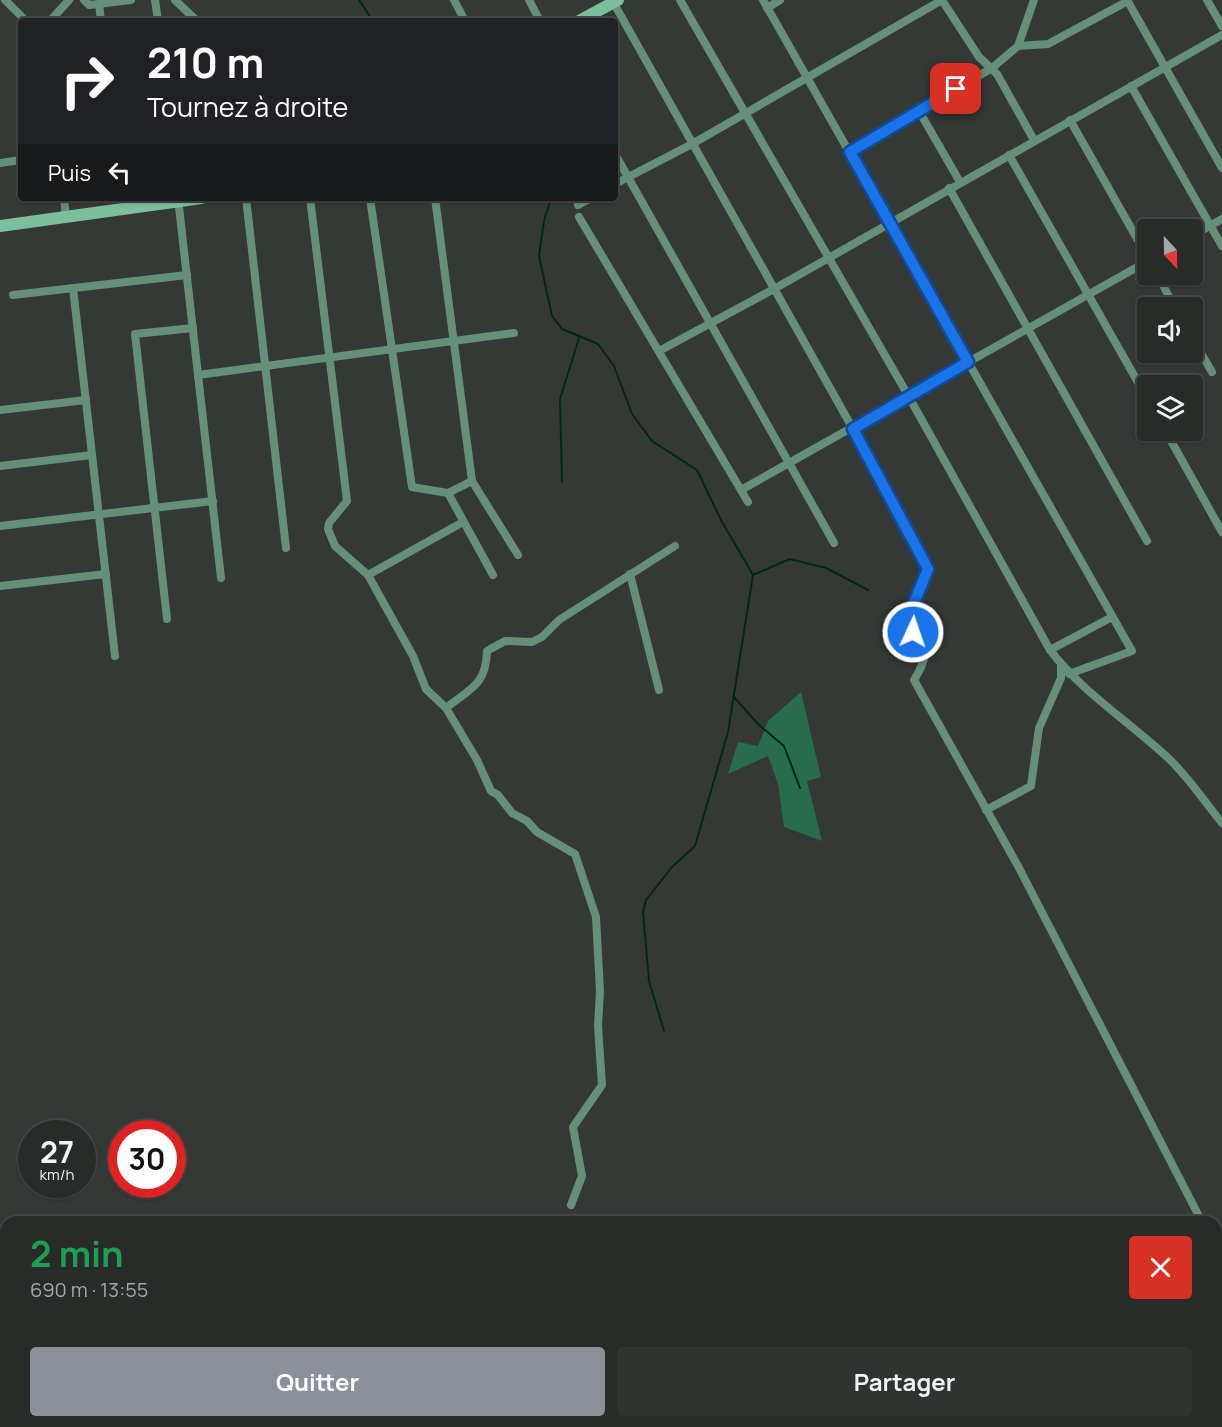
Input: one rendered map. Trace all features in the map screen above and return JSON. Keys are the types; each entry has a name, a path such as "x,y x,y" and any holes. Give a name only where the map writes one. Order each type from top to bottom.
{"main road":[{"path":"584,18 614,1"},
{"path":"0,226 66,218 122,204 164,201"}],"street":[{"path":"5,0 23,18"},
{"path":"53,18 69,0"},
{"path":"84,0 89,5 131,0"},
{"path":"155,0 158,18"},
{"path":"175,0 194,18"},
{"path":"454,0 463,18"},
{"path":"528,0 538,18"},
{"path":"680,0 909,397 1050,650 1069,674 1165,754 1190,781 1222,823"},
{"path":"780,0 765,4 1132,651 1069,674"},
{"path":"618,182 692,144 743,112 942,0 979,57 992,68 1034,140"},
{"path":"850,152 992,68 1018,46 1034,0"},
{"path":"1207,0 1222,26"},
{"path":"614,1 853,429 928,569 914,603 913,632 924,645 925,663 914,680 986,810 1199,1216"},
{"path":"1018,46 1048,44 1128,1 1222,168"},
{"path":"99,4 101,18"},
{"path":"659,351 774,289 828,256 1222,35"},
{"path":"1131,86 1222,246"},
{"path":"919,111 960,182"},
{"path":"1070,120 1137,239"},
{"path":"1009,155 1137,381"},
{"path":"618,159 834,543"},
{"path":"0,163 18,160"},
{"path":"949,188 1147,541"},
{"path":"64,201 66,218"},
{"path":"178,201 222,578"},
{"path":"246,201 286,548"},
{"path":"310,201 347,501 329,523 328,529 335,546 368,575 413,657 426,689 446,708 477,760 491,791 537,832 575,854 593,903 600,972 598,1026 602,1085 573,1127 582,1176 571,1205"},
{"path":"370,201 412,487 448,493 472,481"},
{"path":"435,201 472,481 518,555"},
{"path":"578,205 585,201"},
{"path":"579,217 748,502"},
{"path":"1203,230 1222,219"},
{"path":"741,490 853,429 1137,265"},
{"path":"13,295 187,275"},
{"path":"73,288 115,656"},
{"path":"167,619 135,334 193,328"},
{"path":"198,375 329,360 514,333"},
{"path":"1203,357 1212,372"},
{"path":"0,410 86,400"},
{"path":"1171,441 1222,532"},
{"path":"0,466 92,455"},
{"path":"448,493 493,575"},
{"path":"0,526 213,501"},
{"path":"368,575 463,522"},
{"path":"446,708 482,679 486,670 487,651 505,640 532,642 542,637 559,620 675,546"},
{"path":"0,586 106,574"},
{"path":"630,574 659,690"},
{"path":"1050,650 1112,617"},
{"path":"986,810 1031,786 1039,728 1061,678 1061,664"}],"green space":[{"path":"801,692 821,777 807,781 822,841 784,827 778,784 768,756 728,774 738,742 758,746 768,721"}],"waterway":[{"path":"359,0 371,18"},
{"path":"550,201 544,221 539,256 552,316 562,329 598,344 614,366 632,414 652,441 697,470 721,520 753,575 728,732 695,846 672,867 646,900 643,912 649,981 664,1031"},
{"path":"562,482 560,399 579,338"},
{"path":"753,575 790,559 826,568 868,590"},
{"path":"733,696 759,725 784,746 800,788"}],"route":[{"path":"913,632 914,603 928,569 853,429 968,362 850,152 956,89"}]}
